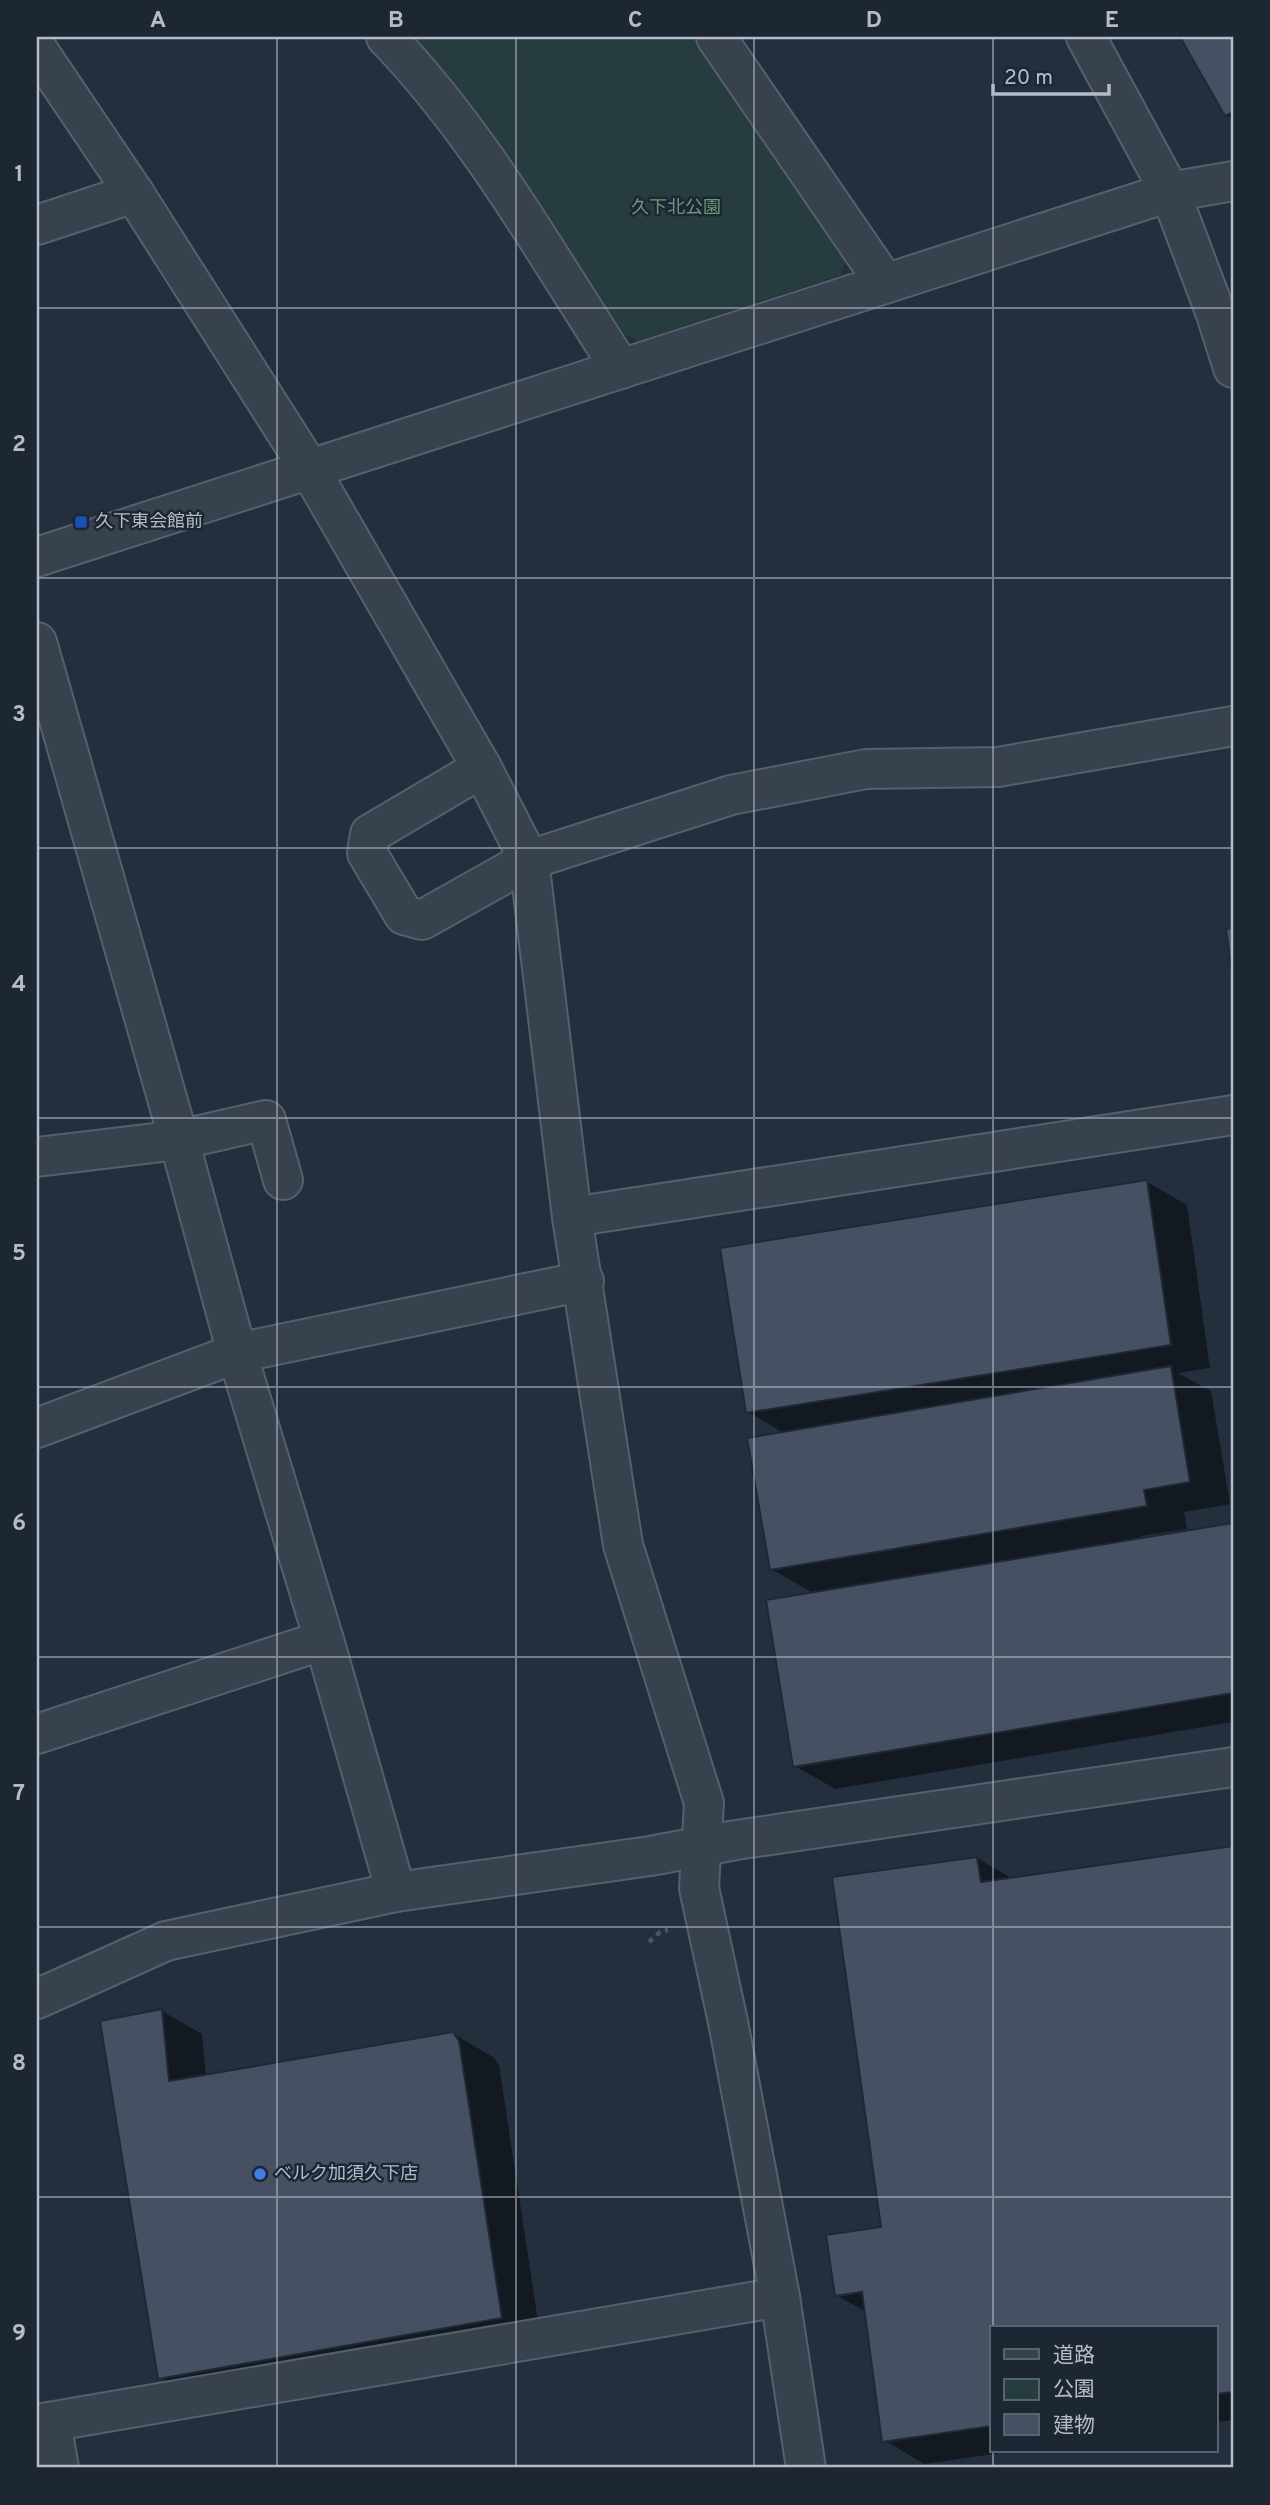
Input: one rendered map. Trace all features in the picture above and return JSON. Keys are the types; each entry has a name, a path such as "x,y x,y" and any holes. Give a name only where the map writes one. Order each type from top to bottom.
{"street":[{"path":"386,37 422,74 480,153 621,369"},
{"path":"716,37 885,282"},
{"path":"1086,37 1170,192 1216,314 1233,368"},
{"path":"37,49 134,193 309,468 482,768 529,860 572,1217 623,1545 704,1803 699,1888 728,2022 780,2297 806,2468"},
{"path":"37,557 1170,192 1233,181"},
{"path":"37,225 134,193"},
{"path":"37,642 237,1353 324,1640 396,1892"},
{"path":"482,768 370,834 367,853 404,915 422,920 529,860 731,795 866,769 998,767 1233,726"},
{"path":"572,1217 1233,1115"},
{"path":"37,1157 179,1140 266,1119 283,1180"},
{"path":"37,1428 237,1353 584,1281"},
{"path":"37,1734 324,1640"},
{"path":"37,1999 166,1941 396,1892 1233,1767"},
{"path":"59,2468 44,2423 780,2297"}],"green space":[{"name":"久下北公園","path":"410,37 695,37 848,254 841,275 638,341 621,332 487,125"}],"building":[{"path":"1180,37 1233,37 1233,112 1225,116"},
{"path":"1233,928 1233,982 1226,929"},
{"path":"1147,1180 1171,1345 746,1413 720,1248"},
{"path":"1171,1366 1190,1482 1144,1490 1147,1506 770,1570 747,1438"},
{"path":"1233,1523 1233,1693 793,1767 766,1600"},
{"path":"1233,1846 1233,2392 1218,2394 1218,2326 990,2326 990,2426 882,2442 862,2292 835,2296 826,2235 881,2227 832,1877 977,1857 981,1882"},
{"path":"162,2009 169,2081 453,2032 459,2041 502,2318 158,2379 100,2021"}],"place":[{"name":"久下東会館前","path":"81,522"},
{"name":"ベルク加須久下店","path":"260,2174"}]}
